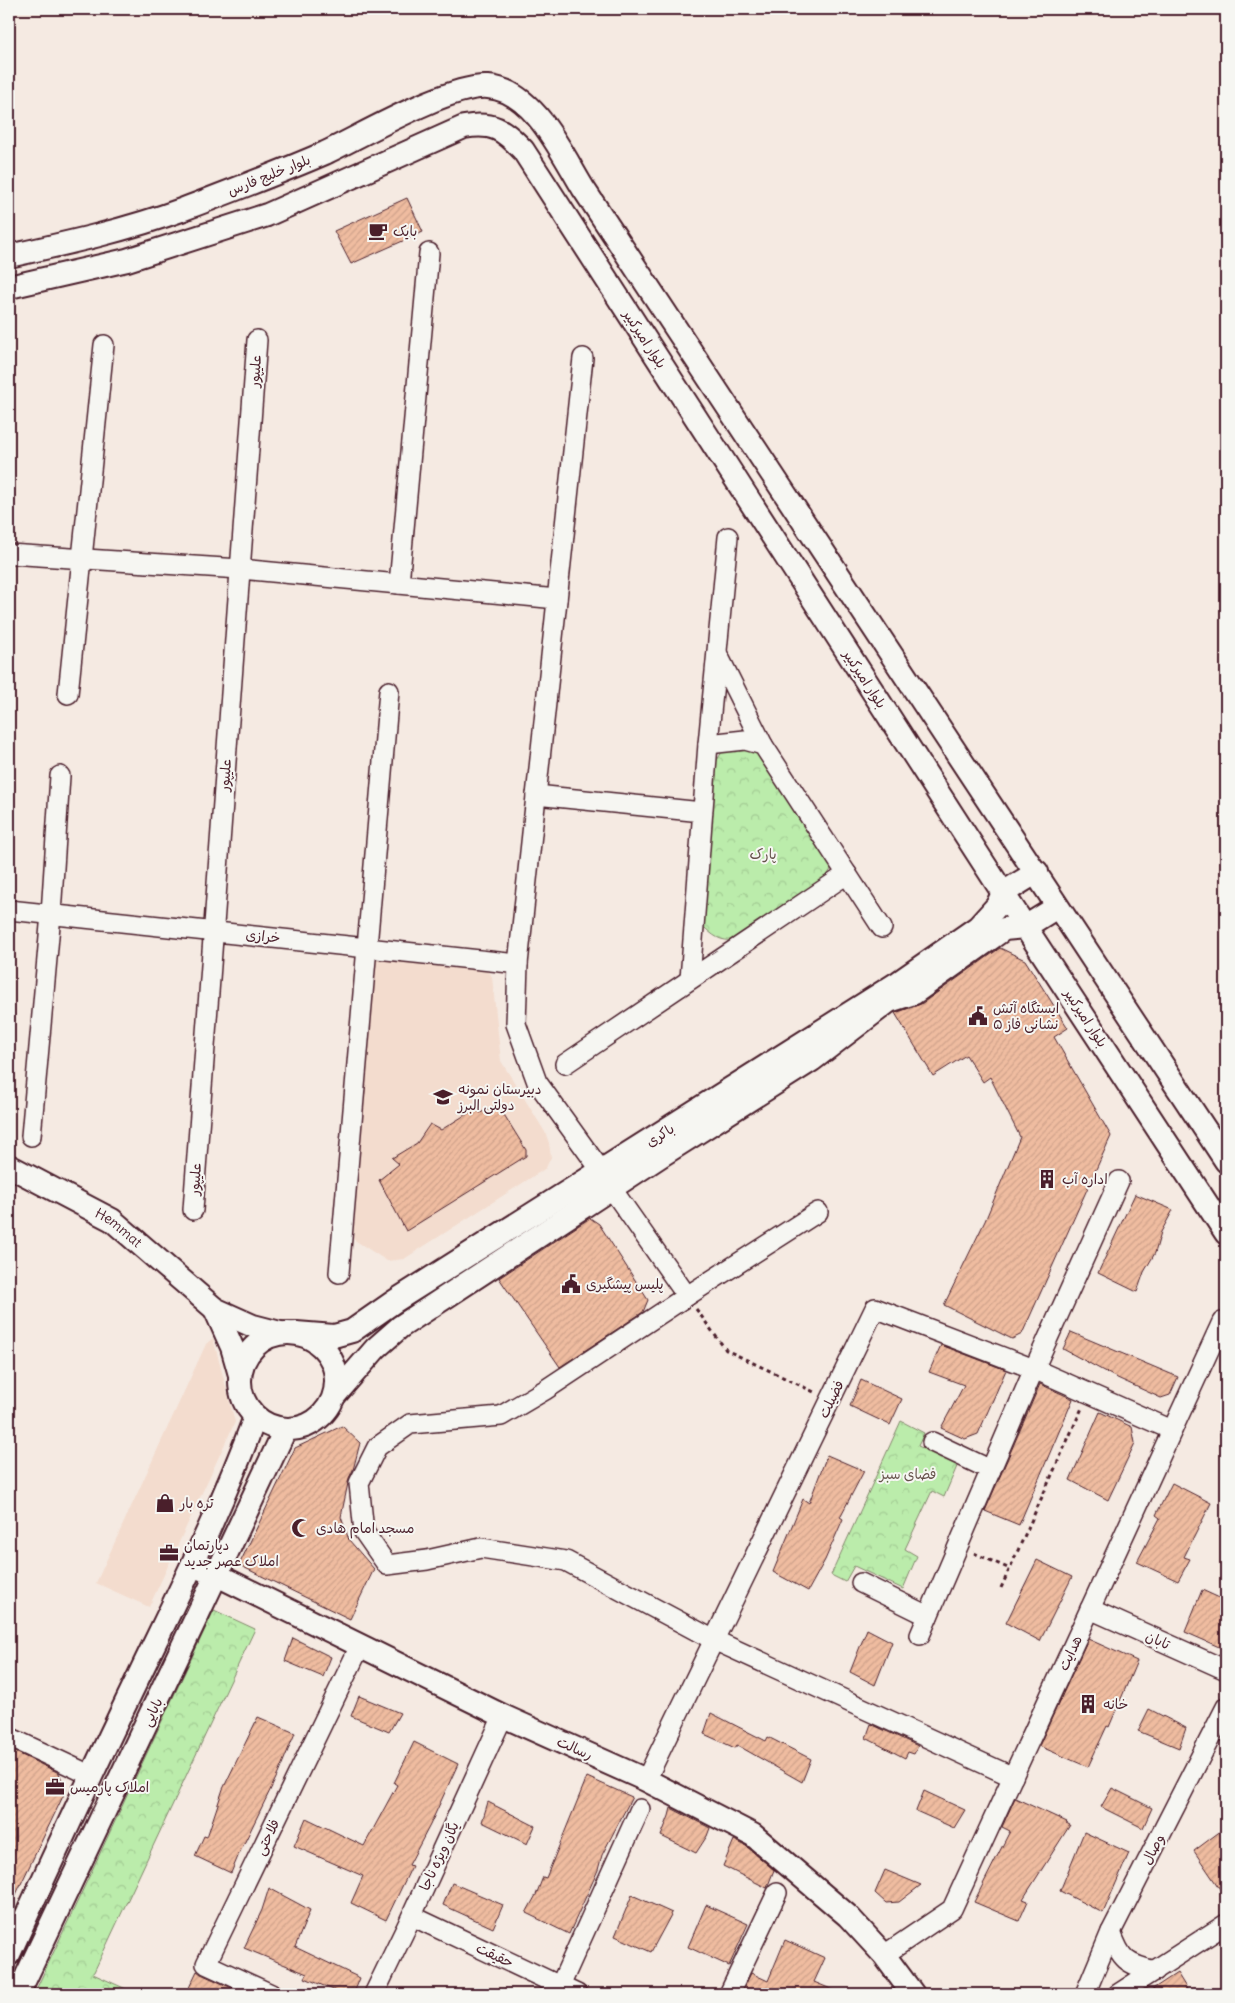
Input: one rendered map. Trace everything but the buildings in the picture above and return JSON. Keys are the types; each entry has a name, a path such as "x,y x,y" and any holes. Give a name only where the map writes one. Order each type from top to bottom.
{"street":[{"name":"بلوار خلیج فارس","path":"9,256 83,240 182,209 323,153 415,109 468,88 489,87 521,100 535,113 546,129"},
{"path":"9,287 127,260 267,215 464,127 471,126 478,110 470,94 462,90"},
{"name":"بلوار امیرکبیر","path":"471,126 482,124 500,129 523,150 1003,893 1226,1233"},
{"path":"523,150 523,142 531,130 538,128 546,129 658,302 1037,872 1057,907 1226,1161"},
{"path":"399,584 429,253"},
{"name":"علیپور","path":"193,1210 257,340"},
{"path":"68,694 104,345"},
{"path":"583,358 518,964 516,1024 537,1082 687,1296"},
{"path":"690,979 702,812 728,537"},
{"path":"9,554 240,568 557,599"},
{"path":"717,653 763,745 882,928"},
{"path":"339,1272 389,691"},
{"path":"708,744 745,740 763,745"},
{"path":"31,1136 51,914 60,776"},
{"path":"536,795 702,812"},
{"path":"1003,893 1037,872"},
{"path":"565,1064 847,874"},
{"name":"باکری","path":"335,1395 376,1348 400,1328 607,1180 978,928 997,906 1003,893"},
{"path":"1026,927 1057,907"},
{"name":"خرازی","path":"9,910 518,964"},
{"name":"باکری","path":"288,1333 334,1336 352,1331 395,1301 812,1060 889,1001 914,992 1004,930 1026,927"},
{"name":"Hemmat","path":"9,1166 112,1220 215,1310"},
{"path":"920,1635 1034,1369 1119,1181"},
{"path":"818,1212 545,1390 501,1416 410,1424 377,1447 359,1482 364,1532 387,1565 427,1560 481,1548 566,1560 714,1640 1013,1776"},
{"name":"فضیلت","path":"646,1780 875,1308 1034,1369 1172,1430"},
{"path":"215,1310 253,1326 288,1333 312,1338 324,1348 333,1362 337,1378 335,1395 328,1410 316,1421 301,1428 285,1430 269,1426 255,1417 245,1405 240,1390 240,1375 244,1360 253,1347 266,1338 288,1333"},
{"path":"215,1310 232,1347 240,1375"},
{"name":"هدایت","path":"884,1955 952,1909 1222,1322"},
{"name":"بابایی","path":"9,1954 90,1775 238,1466 255,1417"},
{"name":"بابایی","path":"18,1994 285,1430"},
{"path":"932,1442 991,1470"},
{"name":"رسالت","path":"192,1565 217,1575 503,1716 646,1780 753,1835 848,1916 884,1955 913,1994"},
{"path":"861,1583 928,1616"},
{"name":"تابان","path":"1090,1609 1226,1670"},
{"name":"فلاحتی","path":"271,1994 206,1964 360,1646"},
{"name":"وصال","path":"1085,1994 1111,1932 1226,1707"},
{"name":"یگان ویژه ناجا","path":"374,1994 412,1916 503,1716"},
{"path":"9,1738 90,1775"},
{"path":"560,1986 640,1809"},
{"path":"729,1994 777,1894"},
{"name":"حقیقت","path":"412,1916 577,1994"},
{"path":"1118,1994 1226,1924"},
{"path":"1111,1932 1118,1952 1134,1966 1155,1970"}],"path":[{"path":"687,1296 726,1350 831,1400"},
{"path":"1001,1588 1084,1405"},
{"path":"958,1546 1010,1569"}],"shaded area":[{"name":"دبیرستان نمونه دولتی البرز","path":"382,949 486,966 492,977 501,1061 545,1132 551,1157 546,1168 404,1259 387,1261 353,1239 372,959"},
{"name":"تره بار","path":"213,1338 235,1422 149,1607 96,1583 206,1344"}],"green space":[{"name":"پارک","path":"750,741 830,858 831,869 826,878 736,940 725,940 713,935 702,925 716,762 723,750"},
{"name":"فضای سبز","path":"901,1421 924,1433 918,1446 958,1464 944,1497 932,1491 905,1549 917,1556 903,1589 854,1566 845,1582 831,1575"},
{"path":"214,1610 255,1629 93,1974 137,1994 34,1994"}],"place":[{"name":"بایک","path":"378,231"},
{"name":"ایستگاه آتش نشانی فاز ۵","path":"978,1016"},
{"name":"دبیرستان نمونه دولتی البرز","path":"443,1097"},
{"name":"اداره آب","path":"1047,1179"},
{"name":"پلیس پیشگیری","path":"571,1284"},
{"name":"تره بار","path":"165,1503"},
{"name":"مسجد امام هادی","path":"301,1528"},
{"name":"دپارتمان املاک عصر جدید","path":"169,1553"},
{"name":"خانه","path":"1088,1704"},
{"name":"املاک پارمیس","path":"55,1787"}]}
